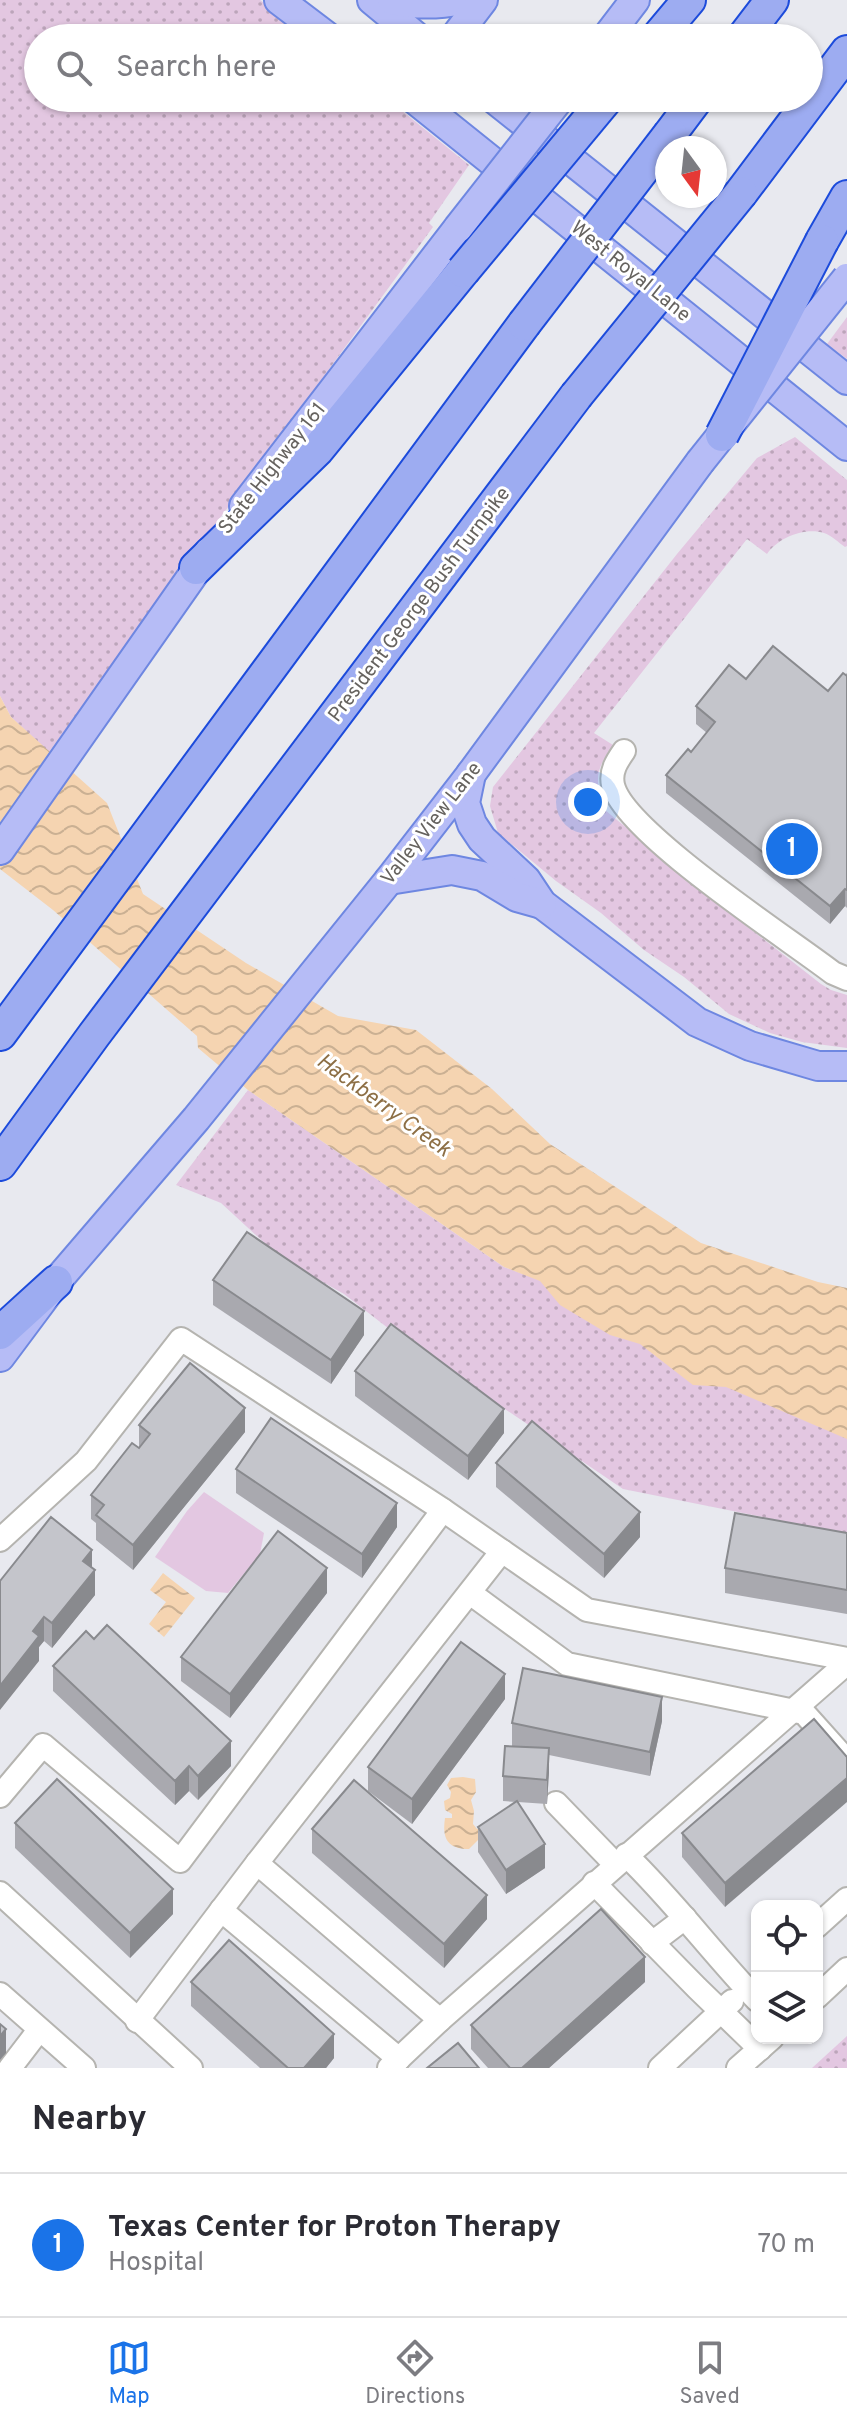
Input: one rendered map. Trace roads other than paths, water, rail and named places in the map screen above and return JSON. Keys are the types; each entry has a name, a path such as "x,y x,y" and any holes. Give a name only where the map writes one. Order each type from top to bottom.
{"highway":[{"path":"669,24 689,0"},
{"path":"754,24 772,0"},
{"name":"President George Bush Turnpike","path":"823,84 847,52"},
{"path":"196,568 318,449 595,112"},
{"path":"0,1034 524,324 686,112"},
{"name":"President George Bush Turnpike","path":"0,1164 576,396 741,193 802,112"},
{"path":"722,435 847,197"},
{"path":"0,1333 56,1282"}],"main road":[{"path":"279,0 311,24"},
{"path":"372,0 401,24"},
{"path":"392,0 413,5 461,0"},
{"path":"465,24 483,0"},
{"path":"617,24 635,0"},
{"name":"West Royal Lane","path":"430,112 847,446"},
{"path":"511,112 847,380"},
{"name":"State Highway 161","path":"0,850 196,568 549,112"},
{"name":"Valley View Lane","path":"0,1357 56,1282 196,1119 389,880 471,774 700,462 847,278"},
{"path":"471,774 465,803 472,824 482,839 526,880 542,904 697,1022 750,1046 818,1066 847,1066"},
{"path":"389,880 452,870 482,876 517,897 542,904"}],"street":[{"path":"624,751 613,766 613,784 621,802 635,818 733,900 833,973 847,979"},
{"path":"0,1540 86,1461 181,1339 443,1510 587,1610 847,1661"},
{"path":"0,1796 43,1745 180,1861 443,1510"},
{"path":"137,2021 502,1551"},
{"path":"470,1593 567,1664 804,1713 847,1761"},
{"path":"221,1910 394,2064 847,1661"},
{"path":"556,1803 621,1860 659,1886 751,1988"},
{"path":"257,1863 440,2020"},
{"path":"594,1883 722,2010 751,2032"},
{"path":"0,1893 191,2068"},
{"path":"823,1921 847,1899"},
{"path":"652,1943 685,1918"},
{"path":"823,1991 847,1969"},
{"path":"660,2068 722,2010 751,1991"},
{"path":"0,1994 83,2068"},
{"path":"10,2068 39,2030"},
{"path":"738,2068 765,2044"}],"water":[{"name":"Hackberry Creek","path":"0,696 11,717 107,803 143,894 246,963 338,1016 416,1030 492,1089 550,1144 701,1243 818,1282 847,1288 847,1439 726,1387 693,1385 640,1344 610,1335 560,1305 540,1281 504,1267 248,1090 198,1048 197,1036 53,910 0,869"},
{"path":"163,1573 195,1598 164,1637 149,1624 166,1602 150,1590"},
{"path":"451,1778 475,1779 476,1792 471,1800 473,1824 477,1829 481,1828 481,1837 469,1849 451,1844 444,1831 445,1818 452,1818 452,1814 445,1810 444,1801 450,1798 451,1792 447,1785"}],"place":[{"name":"Texas Center for Proton Therapy","path":"792,849"}]}
